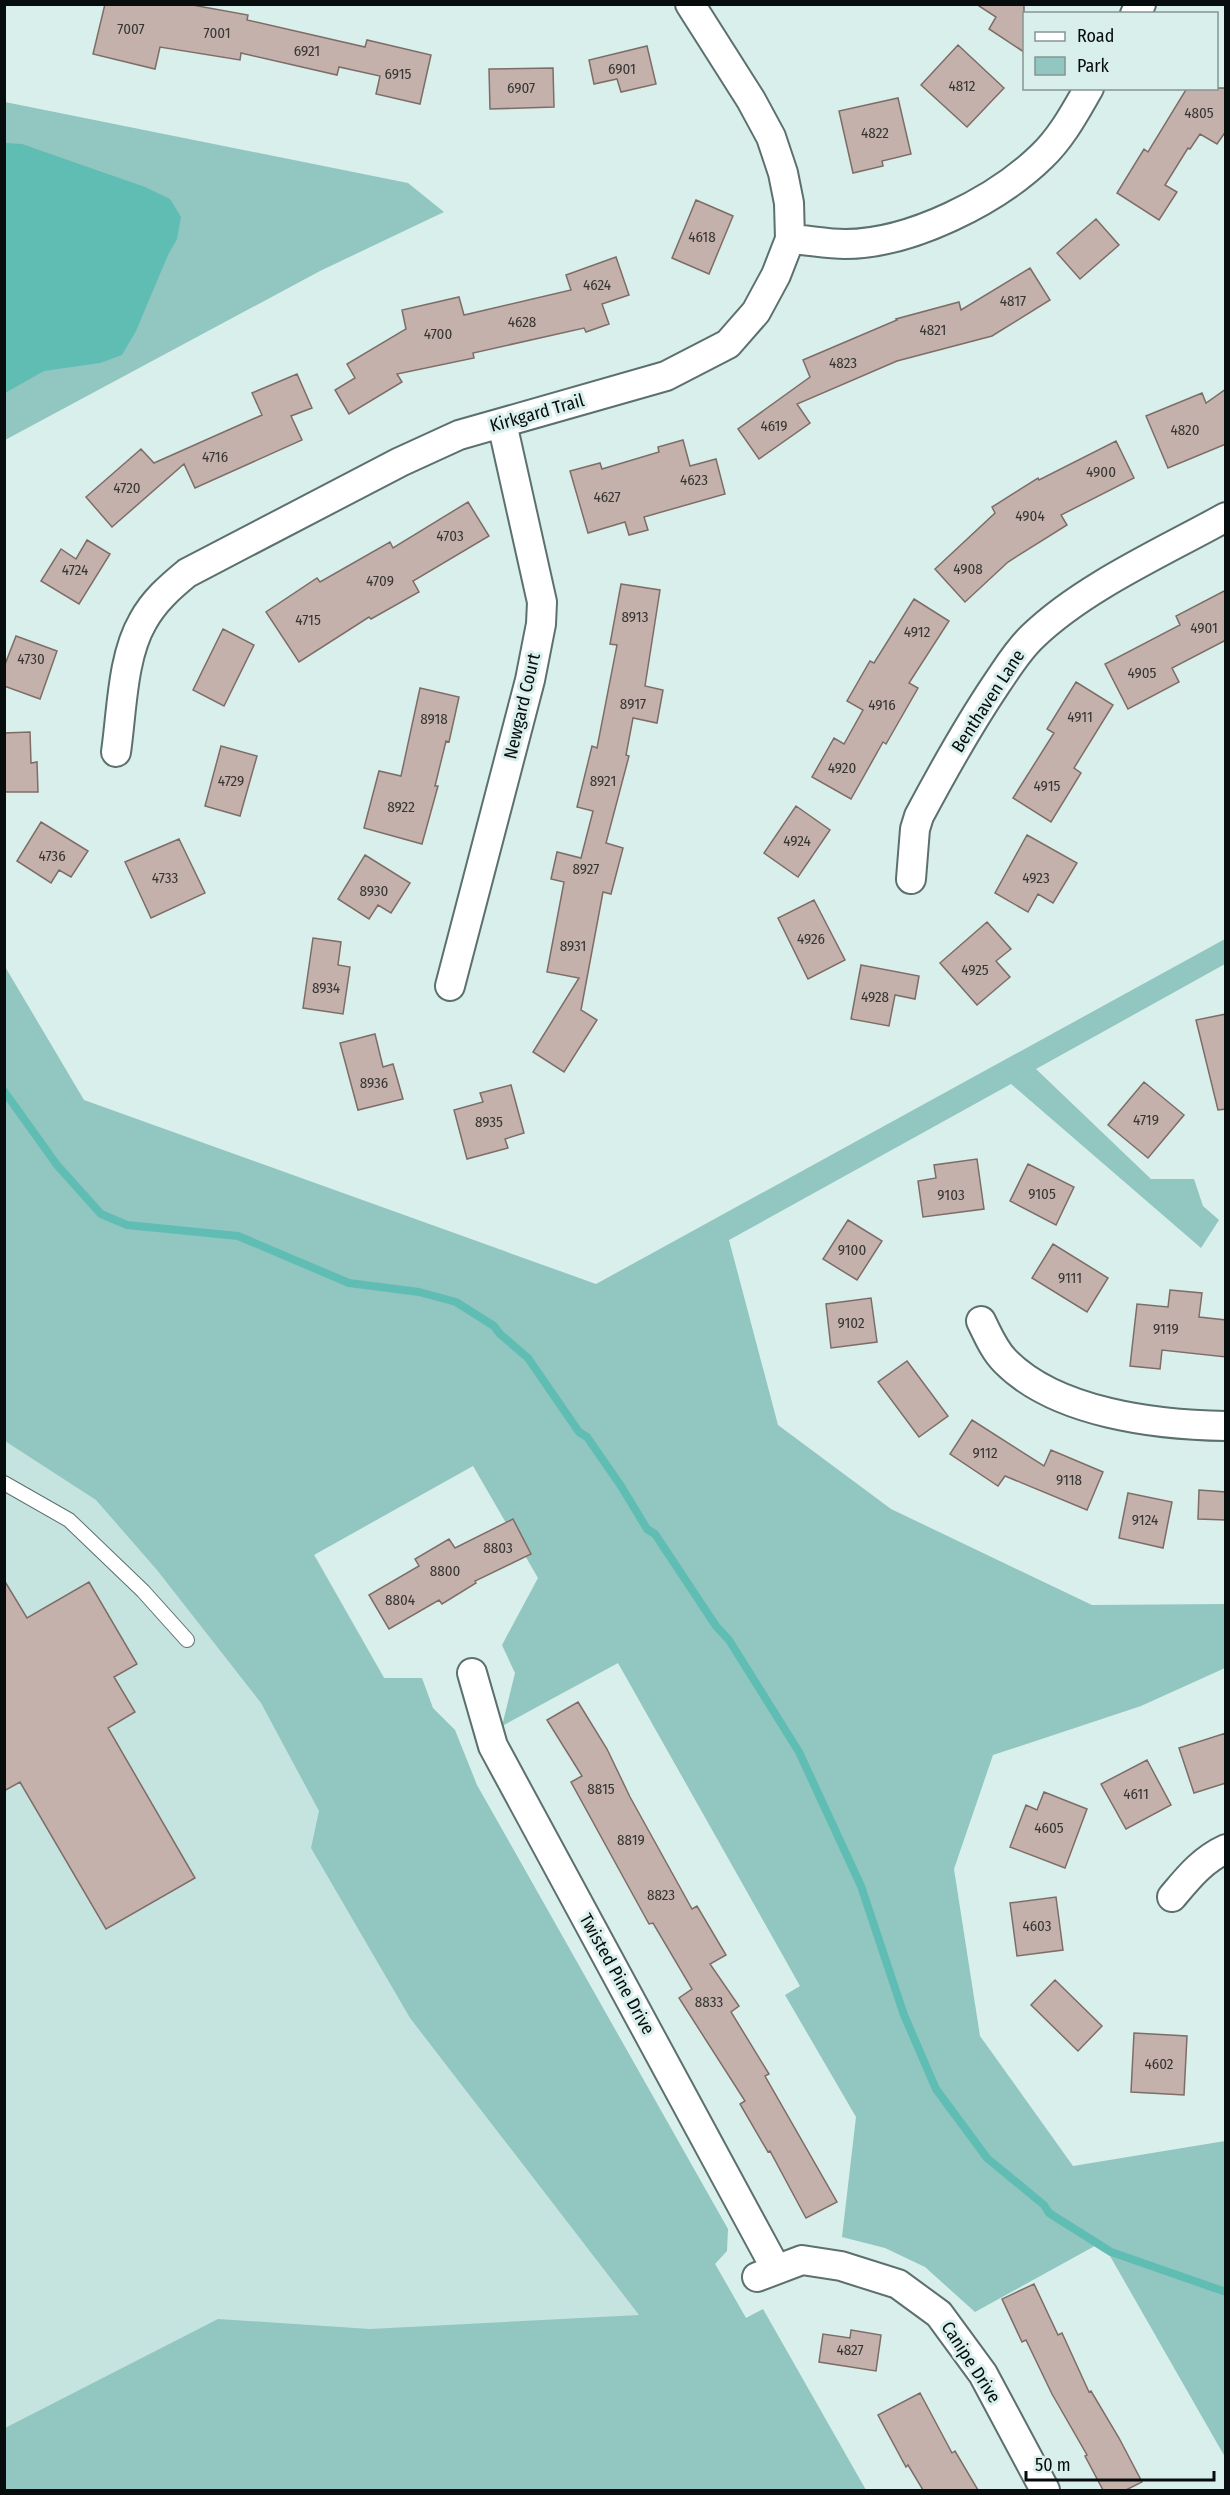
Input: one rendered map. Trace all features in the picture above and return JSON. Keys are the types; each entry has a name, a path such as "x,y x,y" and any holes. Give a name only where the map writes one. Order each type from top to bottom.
{"street":[{"name":"Kirkgard Trail","path":"116,752 129,651 143,621 162,594 187,573 400,462 459,435 666,376 728,344 756,312 776,275 790,239 789,203 783,173 771,137 751,100 690,4"},
{"path":"790,239 846,244 900,236 971,207 1003,188 1042,156 1059,137 1088,90"},
{"name":"Newgard Court","path":"450,986 530,680 541,624 542,602 502,423"},
{"name":"Benthaven Lane","path":"911,879 915,829 919,816 986,700 1031,637 1062,611 1095,590 1226,517"},
{"path":"981,1322 992,1344 1005,1361 1028,1379 1054,1393 1086,1406 1133,1418 1178,1425 1226,1426"},
{"name":"Twisted Pine Drive","path":"472,1674 492,1746 766,2273"},
{"path":"1172,1897 1200,1864 1226,1849"},
{"name":"Canipe Drive","path":"766,2273 802,2260 841,2266 898,2284 939,2314 982,2374 1045,2490"}],"lane":[{"path":"4,1483 69,1520 143,1591 187,1640"}],"shaded area":[{"path":"5,143 22,144 145,187 170,199 181,217 177,239 136,331 122,355 100,363 44,371 5,393"},
{"path":"4,1025 264,1465 746,2318 5,2490"}],"green space":[{"path":"5,102 408,183 444,212 320,271 5,440"},
{"path":"1225,939 1225,964 1036,1069 1151,1179 1194,1179 1203,1206 1219,1220 1201,1248 1011,1084 729,1240 778,1425 891,1509 1092,1605 1225,1604 1225,1668 1141,1706 993,1755 954,1869 980,2036 1073,2166 1225,2141 1225,2457 1102,2242 975,2312 925,2267 885,2248 842,2237 856,2117 785,1995 800,1986 618,1663 502,1726 515,1673 502,1645 538,1578 473,1466 314,1555 384,1678 422,1678 433,1708 455,1730 477,1785 728,2229 727,2251 715,2264 746,2318 763,2309 866,2490 5,2490 5,2428 218,2319 370,2329 639,2315 410,2018 311,1848 319,1811 261,1703 157,1570 96,1500 5,1441 4,965 84,1100 596,1284"}],"building":[{"path":"105,4 187,4 248,15 247,20 365,47 367,40 431,55 420,104 376,94 380,76 339,67 337,75 241,53 240,60 160,47 155,69 93,54"},
{"path":"976,4 1024,4 1023,51 989,29 996,17"},
{"path":"958,45 1004,88 967,127 921,85"},
{"path":"647,46 656,84 621,92 617,79 594,84 589,60"},
{"path":"553,68 554,107 490,109 489,69"},
{"path":"1226,88 1226,131 1217,144 1200,134 1190,149 1188,148 1165,185 1177,192 1159,220 1117,193 1144,149 1148,152 1186,90"},
{"path":"898,98 911,154 882,161 883,166 853,173 839,111"},
{"path":"696,200 733,216 709,274 672,258"},
{"path":"1096,219 1119,245 1080,279 1057,253"},
{"path":"616,257 629,295 602,304 609,324 586,332 584,328 473,353 474,358 397,374 402,382 349,414 335,390 355,378 347,364 406,329 402,310 459,297 464,315 571,290 566,275"},
{"path":"1030,268 1050,300 992,336 897,361 797,404 810,423 759,459 738,429 810,377 803,360 896,319 959,302 961,310"},
{"path":"297,374 312,408 291,416 302,440 195,488 184,464 112,527 86,497 141,449 154,463 262,415 252,393"},
{"path":"1226,389 1226,444 1168,468 1146,416 1202,393 1206,403"},
{"path":"683,440 690,466 716,459 725,494 644,517 648,530 629,535 625,522 588,533 570,471 600,463 602,469 659,452 658,447"},
{"path":"1116,441 1134,478 1061,515 1067,525 1008,562 965,602 935,569 995,513 992,507 1038,478 1039,480"},
{"path":"468,502 489,536 413,581 419,592 371,619 369,617 299,662 266,612 317,578 320,582 390,542 393,548"},
{"path":"87,540 110,554 79,604 41,581 61,549 76,559"},
{"path":"621,584 660,590 645,686 663,690 657,723 633,718 626,755 629,756 606,843 623,848 611,894 603,892 581,1010 597,1020 564,1072 533,1052 579,978 547,972 564,882 551,879 557,852 581,858 593,811 577,807 592,746 597,748 617,645 610,644"},
{"path":"1226,590 1226,640 1172,668 1179,682 1128,709 1105,664 1180,625 1176,616"},
{"path":"914,599 949,621 909,683 918,688 886,744 883,742 851,799 812,777 834,738 844,744 863,710 847,701 870,661 874,663"},
{"path":"223,629 254,645 224,706 193,690"},
{"path":"16,636 57,651 40,699 4,686 4,667"},
{"path":"1076,682 1113,705 1074,768 1081,773 1051,822 1013,798 1054,733 1047,729"},
{"path":"420,688 459,697 449,742 446,741 435,786 438,786 422,844 364,828 379,771 401,776"},
{"path":"30,732 31,763 37,762 38,792 4,792 4,733"},
{"path":"221,746 257,756 240,816 205,806"},
{"path":"796,806 830,830 798,877 764,853"},
{"path":"41,822 88,851 71,877 59,870 51,883 17,861"},
{"path":"1027,835 1077,863 1053,903 1038,894 1028,912 995,893"},
{"path":"179,839 205,893 151,918 125,862"},
{"path":"365,855 410,883 391,913 378,905 369,919 338,899"},
{"path":"814,900 845,960 808,979 778,918"},
{"path":"987,922 1011,949 996,961 1010,977 977,1005 940,963"},
{"path":"313,938 341,942 338,965 350,967 343,1014 303,1008"},
{"path":"861,965 919,976 915,999 895,995 889,1026 851,1019"},
{"path":"1226,1014 1226,1109 1218,1110 1196,1020"},
{"path":"375,1034 383,1067 393,1064 403,1099 358,1110 340,1043"},
{"path":"1144,1082 1184,1115 1148,1158 1108,1125"},
{"path":"511,1085 524,1133 505,1139 508,1148 467,1159 454,1110 483,1102 480,1093"},
{"path":"977,1159 984,1209 923,1217 918,1181 936,1178 934,1165"},
{"path":"1028,1164 1074,1187 1056,1225 1010,1201"},
{"path":"848,1220 882,1241 857,1280 823,1259"},
{"path":"1053,1244 1108,1278 1087,1312 1032,1278"},
{"path":"1170,1290 1202,1293 1199,1317 1226,1320 1226,1357 1162,1350 1160,1369 1130,1366 1137,1304 1168,1307"},
{"path":"871,1298 877,1342 831,1348 826,1304"},
{"path":"907,1361 948,1416 919,1437 878,1382"},
{"path":"972,1420 1044,1466 1051,1450 1103,1472 1087,1510 1005,1476 998,1486 950,1454"},
{"path":"1199,1490 1226,1492 1226,1520 1198,1519"},
{"path":"1128,1493 1172,1502 1163,1548 1119,1538"},
{"path":"513,1519 531,1554 475,1581 476,1583 442,1604 439,1600 389,1629 369,1595 419,1566 415,1559 449,1539 455,1548"},
{"path":"4,1580 27,1618 89,1582 137,1664 114,1677 135,1712 108,1728 195,1878 106,1929 20,1782 4,1791"},
{"path":"578,1702 607,1749 630,1797 692,1909 697,1906 726,1955 710,1964 739,2006 731,2012 769,2074 765,2076 837,2202 806,2218 770,2151 768,2152 740,2104 745,2101 679,1998 692,1989 653,1923 649,1924 571,1782 582,1776 547,1720"},
{"path":"1226,1733 1226,1783 1194,1793 1179,1748"},
{"path":"1147,1760 1171,1805 1126,1829 1101,1784"},
{"path":"1044,1792 1087,1809 1065,1868 1010,1847 1026,1805 1037,1810"},
{"path":"1056,1897 1063,1950 1017,1956 1010,1903"},
{"path":"1055,1980 1102,2026 1078,2051 1031,2005"},
{"path":"1134,2033 1187,2036 1184,2095 1131,2092"},
{"path":"1034,2284 1058,2335 1062,2333 1089,2392 1091,2391 1119,2438 1142,2482 1126,2490 1103,2490 1026,2340 1022,2342 1002,2299"},
{"path":"851,2330 881,2335 876,2371 819,2362 823,2334 850,2338"},
{"path":"920,2393 952,2453 955,2451 978,2490 923,2490 908,2465 906,2467 878,2415"}],"waterway":[{"path":"4,1091 57,1165 101,1214 127,1225 238,1236 349,1283 419,1292 456,1302 494,1326 528,1358 579,1432 587,1437 647,1529 655,1534 716,1626 729,1640 799,1752 861,1886 904,2015 936,2089 987,2158 1044,2205 1049,2213 1111,2252 1226,2292"}]}
